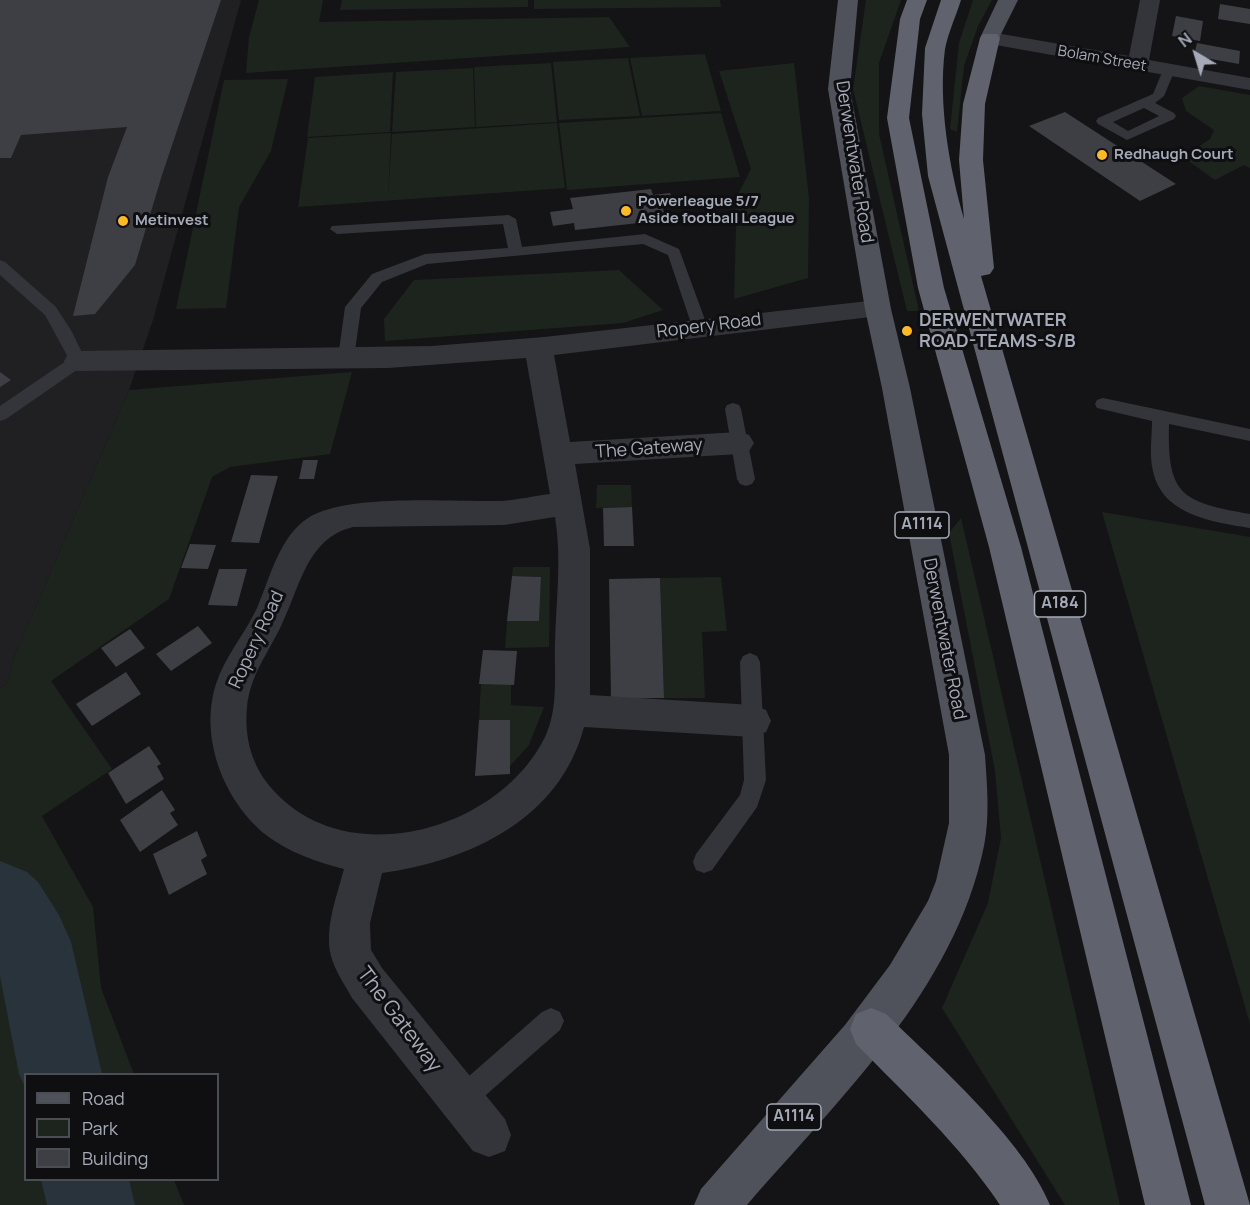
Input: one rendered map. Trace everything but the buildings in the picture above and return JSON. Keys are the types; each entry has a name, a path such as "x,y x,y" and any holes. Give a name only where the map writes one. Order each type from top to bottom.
{"highway":[{"name":"A184","path":"917,0 910,19 898,118 931,288 1005,547 1168,1205"},
{"name":"A184","path":"951,0 935,48 933,114 940,176 1228,1205"},
{"path":"988,350 971,160 974,104 990,38"},
{"path":"871,1029 944,1101 1016,1188 1027,1205"}],"main road":[{"name":"Derwentwater Road","path":"717,1205 871,1029 922,952 949,898 965,847 969,802 967,755 896,388 878,309 839,88 848,0"},
{"path":"990,38 1008,0"}],"street":[{"path":"1138,64 1150,0"},
{"name":"Bolam Street","path":"990,38 1250,84"},
{"name":"Ropery Road","path":"78,361 149,358 431,356 810,314 878,309"},
{"name":"Ropery Road","path":"540,345 540,364 573,533 574,563 571,710 552,761 524,795 487,823 447,842 408,851 367,855 335,847 289,831 265,812 238,771 230,744 229,708 233,685 267,621 287,571 301,545 325,522 338,517 504,513 567,503"},
{"name":"The Gateway","path":"558,454 739,443"},
{"path":"571,710 753,721"},
{"name":"The Gateway","path":"367,855 350,923 351,956 367,983 489,1135"}],"lane":[{"path":"1145,103 1158,96 1169,70"},
{"path":"337,229 509,219 516,252"},
{"path":"346,358 353,307 377,278 425,259 645,239 674,252 700,328"},
{"path":"0,265 8,275 46,306 65,332 78,361 0,416"},
{"path":"1103,404 1250,435"},
{"path":"734,409 746,479"},
{"path":"1161,418 1161,462 1168,486 1189,505 1204,512 1250,521"},
{"path":"704,862 749,800 755,780 750,663"},
{"path":"461,1100 551,1021"}],"shaded area":[{"path":"0,0 241,0 153,320 129,390 14,657 7,684 0,688"}],"green space":[{"path":"259,0 323,0 319,22 609,17 630,47 246,73 249,37"},
{"path":"342,0 528,0 528,7 340,10"},
{"path":"534,0 720,0 721,7 534,9"},
{"path":"866,0 901,0 879,63 879,134 919,311 907,311 853,89"},
{"path":"973,0 992,0 978,26 964,66 957,132 950,129 959,43"},
{"path":"705,54 721,111 642,116 630,58"},
{"path":"628,58 640,116 559,120 553,62"},
{"path":"551,63 557,122 476,127 474,67"},
{"path":"794,63 809,198 808,278 734,299 737,196 751,169 719,71"},
{"path":"473,68 475,127 392,132 396,72"},
{"path":"393,72 390,132 307,137 315,77"},
{"path":"288,79 271,151 239,207 226,308 176,309 224,80"},
{"path":"1199,86 1250,95 1250,168 1244,165 1215,180 1183,157 1210,139 1214,130 1186,111 1182,98"},
{"path":"721,113 740,177 567,190 559,123"},
{"path":"557,123 565,188 298,207 308,138 391,133 388,197 392,134"},
{"path":"619,270 663,310 623,323 385,341 384,319 414,280"},
{"path":"352,372 330,454 230,467 212,477 169,599 51,681 112,769 42,816 93,907 101,988 134,1073 24,1073 24,1181 174,1181 184,1205 0,1205 0,688 7,684 14,657 129,390"},
{"path":"597,485 631,485 632,507 596,508"},
{"path":"1102,512 1250,537 1250,1024"},
{"path":"961,518 1120,1205 1065,1205 942,1008 988,903 1001,838 995,771 949,533"},
{"path":"513,567 550,567 549,647 505,648 507,621 539,621 541,577 512,576"},
{"path":"721,577 727,631 702,632 705,698 664,698 660,578"},
{"path":"481,683 511,683 511,705 544,707 529,745 510,766 510,720 479,720"}],"waterway":[{"path":"0,899 11,909 32,942 61,1073"},
{"path":"85,1181 91,1205"}],"place":[{"name":"Redhaugh Court","path":"1102,155"},
{"name":"Powerleague 5/7 Aside football League","path":"626,211"},
{"name":"Metinvest","path":"123,221"},
{"name":"DERWENTWATER ROAD-TEAMS-S/B","path":"907,331"}]}
